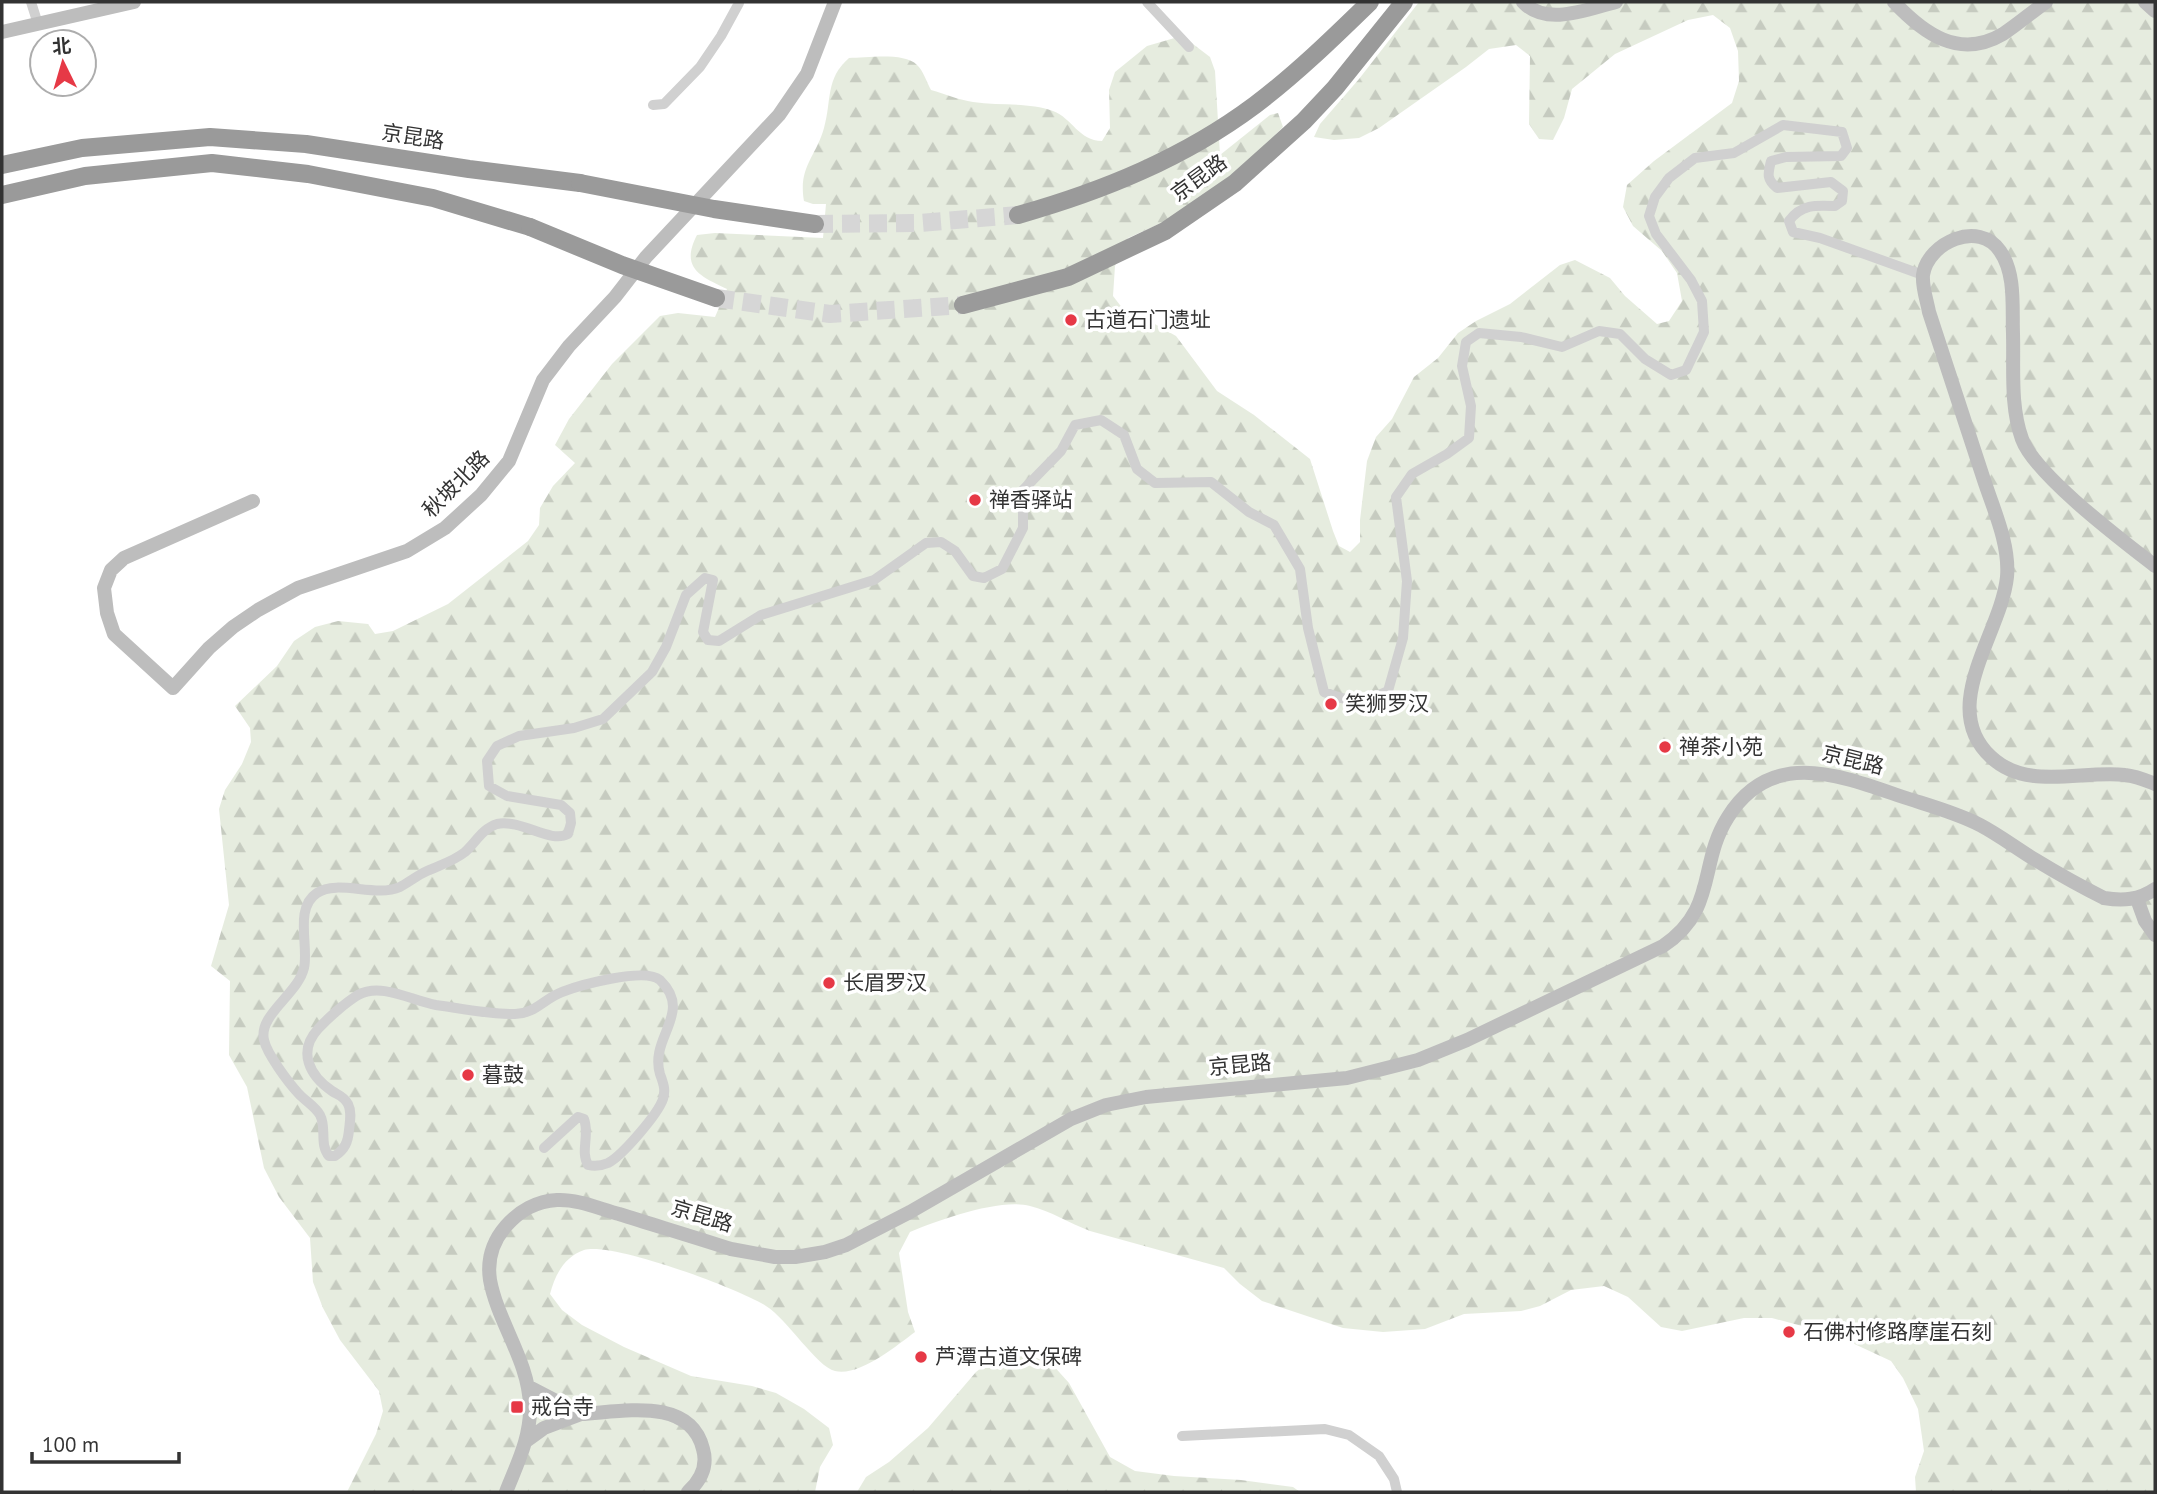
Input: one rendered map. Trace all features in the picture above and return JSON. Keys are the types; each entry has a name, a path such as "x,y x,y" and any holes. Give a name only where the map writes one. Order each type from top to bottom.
{"highway":[{"name":"京昆路","path":"1018,215 1123,180 1201,140 1255,104 1319,52 1370,2"},
{"name":"京昆路","path":"963,305 1068,277 1165,230 1235,183 1304,121 1335,88 1404,2"},
{"name":"京昆路","path":"2,165 82,148 210,137 306,144 580,183 715,209 815,223"},
{"path":"2,195 85,176 212,163 308,174 433,198 530,227 622,265 716,298"}],"main road":[{"path":"2,32 134,2"},
{"name":"秋坡北路","path":"253,502 124,558 111,570 104,588 107,612 114,634 173,688 209,648 233,626 258,610 298,588 407,551 444,528 481,495 509,461 544,380 569,346 615,297 646,257 779,116 807,74 835,2"},
{"path":"1523,2 1538,13 1558,15 1616,2"},
{"path":"1894,2 1920,28 1934,37 1970,44 2001,35 2046,2"},
{"path":"2145,2 2155,11"},
{"path":"2155,566 2068,494 2045,472 2022,442 2015,413 2010,274 1999,249 1990,241 1956,238 1944,243 1928,261 1923,275 1929,312 1998,524 2007,572 2002,604 1970,695 1969,710 1979,743 1990,757 2007,769 2027,775 2125,775 2155,784"},
{"name":"京昆路","path":"506,1492 526,1441 530,1419 529,1387 489,1276 490,1258 494,1243 512,1219 540,1203 570,1201 731,1248 775,1257 812,1255 846,1245 880,1229 1071,1119 1106,1105 1146,1097 1346,1077 1373,1073 1418,1060 1467,1040 1663,946 1676,937 1700,905 1714,850 1728,817 1746,795 1775,777 1818,772 1854,780 1952,813 1982,826 2104,898 2119,901 2137,899"},
{"path":"2155,889 2137,899 2145,921 2155,935"},
{"path":"529,1387 581,1414"},
{"path":"526,1441 544,1428 581,1414 646,1410 666,1412 683,1419 701,1438 705,1454 701,1476 688,1492"}],"street":[{"path":"31,2 38,24"},
{"path":"653,104 664,104 700,67 721,36 740,3 738,2"},
{"path":"1147,2 1189,47"},
{"path":"544,1148 578,1117 584,1119 588,1133 585,1158 588,1165 596,1167 619,1156 660,1107 665,1086 657,1060 674,1007 672,997 659,980 642,974 622,977 564,991 530,1012 515,1014 434,1004 390,992 375,991 359,995 319,1027 311,1037 307,1049 307,1061 314,1075 333,1092 342,1096 348,1104 351,1116 348,1139 344,1150 335,1156 329,1156 324,1150 321,1117 297,1092 270,1053 262,1029 297,984 304,968 306,906 315,894 326,889 382,891 398,888 465,852 480,835 494,825 524,825 555,837 568,834 570,813 561,806 507,796 488,786 487,761 497,746 519,736 574,728 603,719 652,672 667,647 686,595 705,578 713,580 703,632 708,640 719,641 761,615 874,580 926,543 941,542 955,551 973,576 984,578 1002,569 1023,528 1023,490 1061,451 1075,425 1101,420 1124,435 1137,469 1155,484 1211,482 1249,512 1274,525 1300,569 1308,628 1324,692 1348,701 1371,699 1388,691 1403,638 1407,581 1396,497 1412,474 1469,438 1471,406 1462,366 1466,342 1479,332 1521,337 1562,347 1599,331 1620,334 1645,359 1671,375 1686,370 1704,332 1702,301 1691,280 1656,234 1649,216 1655,197 1669,178 1695,158 1734,153 1783,125 1842,132 1847,148 1841,156 1786,157 1771,161 1767,175 1777,188 1831,182 1843,191 1842,201 1835,206 1818,205 1797,211 1789,221 1793,232 1820,238 1923,275"},
{"path":"1182,1436 1325,1429 1349,1435 1379,1456 1394,1479 1397,1492"}],"green space":[{"path":"1419,2 2155,2 2155,1492 1916,1492 1915,1477 1924,1451 1918,1409 1903,1378 1891,1361 1835,1335 1772,1318 1744,1318 1682,1331 1661,1327 1628,1297 1604,1286 1571,1290 1540,1306 1521,1311 1464,1314 1425,1329 1383,1332 1343,1328 1262,1301 1224,1268 1090,1231 1045,1211 1017,1204 970,1212 910,1232 899,1253 908,1312 915,1332 877,1359 845,1372 828,1368 766,1306 704,1278 647,1259 599,1249 577,1253 561,1268 550,1294 562,1310 582,1325 624,1347 691,1376 752,1386 776,1393 829,1428 833,1445 820,1467 815,1492 347,1492 376,1434 383,1411 379,1391 340,1340 323,1308 313,1282 310,1238 279,1197 264,1168 247,1087 229,1055 230,981 211,966 229,905 219,809 225,790 242,764 251,742 250,728 235,706 277,666 294,641 315,627 338,621 368,624 375,634 393,631 448,604 528,541 539,525 540,508 553,486 575,463 555,445 569,419 612,364 660,316 678,313 715,317 727,289 701,275 692,263 692,246 697,235 715,233 823,238 826,204 804,201 803,179 821,138 836,74 849,58 903,58 919,67 931,90 973,102 1034,106 1053,111 1087,137 1102,141 1110,128 1109,90 1115,72 1147,46 1178,37 1189,41 1210,57 1215,71 1220,155 1270,115 1278,113 1283,127 1247,164 1168,220 1128,238 1115,266 1113,296 1123,309 1176,336 1217,391 1254,415 1310,459 1339,546 1350,552 1360,542 1367,461 1376,437 1392,419 1414,377 1438,358 1458,333 1510,304 1560,265 1575,260 1610,278 1625,296 1657,324 1669,321 1682,301 1677,273 1662,251 1633,226 1623,207 1627,185 1654,161 1732,103 1739,81 1738,51 1730,28 1713,15 1688,20 1615,54 1572,89 1564,118 1553,140 1539,139 1529,124 1530,56 1516,45 1489,49 1379,128 1359,138 1334,140 1314,137 1320,124"},
{"path":"1031,1356 1051,1363 1069,1383 1110,1457 1135,1471 1241,1480 1293,1487 1300,1492 857,1492 866,1477 889,1462 928,1428 976,1372 995,1357"}],"tunnel":[{"path":"815,224 920,223 1018,215"},
{"path":"716,298 830,314 963,305"}],"place":[{"name":"古道石门遗址","path":"1071,320"},
{"name":"禅香驿站","path":"975,500"},
{"name":"笑狮罗汉","path":"1331,704"},
{"name":"禅茶小苑","path":"1665,747"},
{"name":"长眉罗汉","path":"829,983"},
{"name":"暮鼓","path":"468,1075"},
{"name":"石佛村修路摩崖石刻","path":"1789,1332"},
{"name":"芦潭古道文保碑","path":"921,1357"},
{"name":"戒台寺","path":"517,1407"}]}
